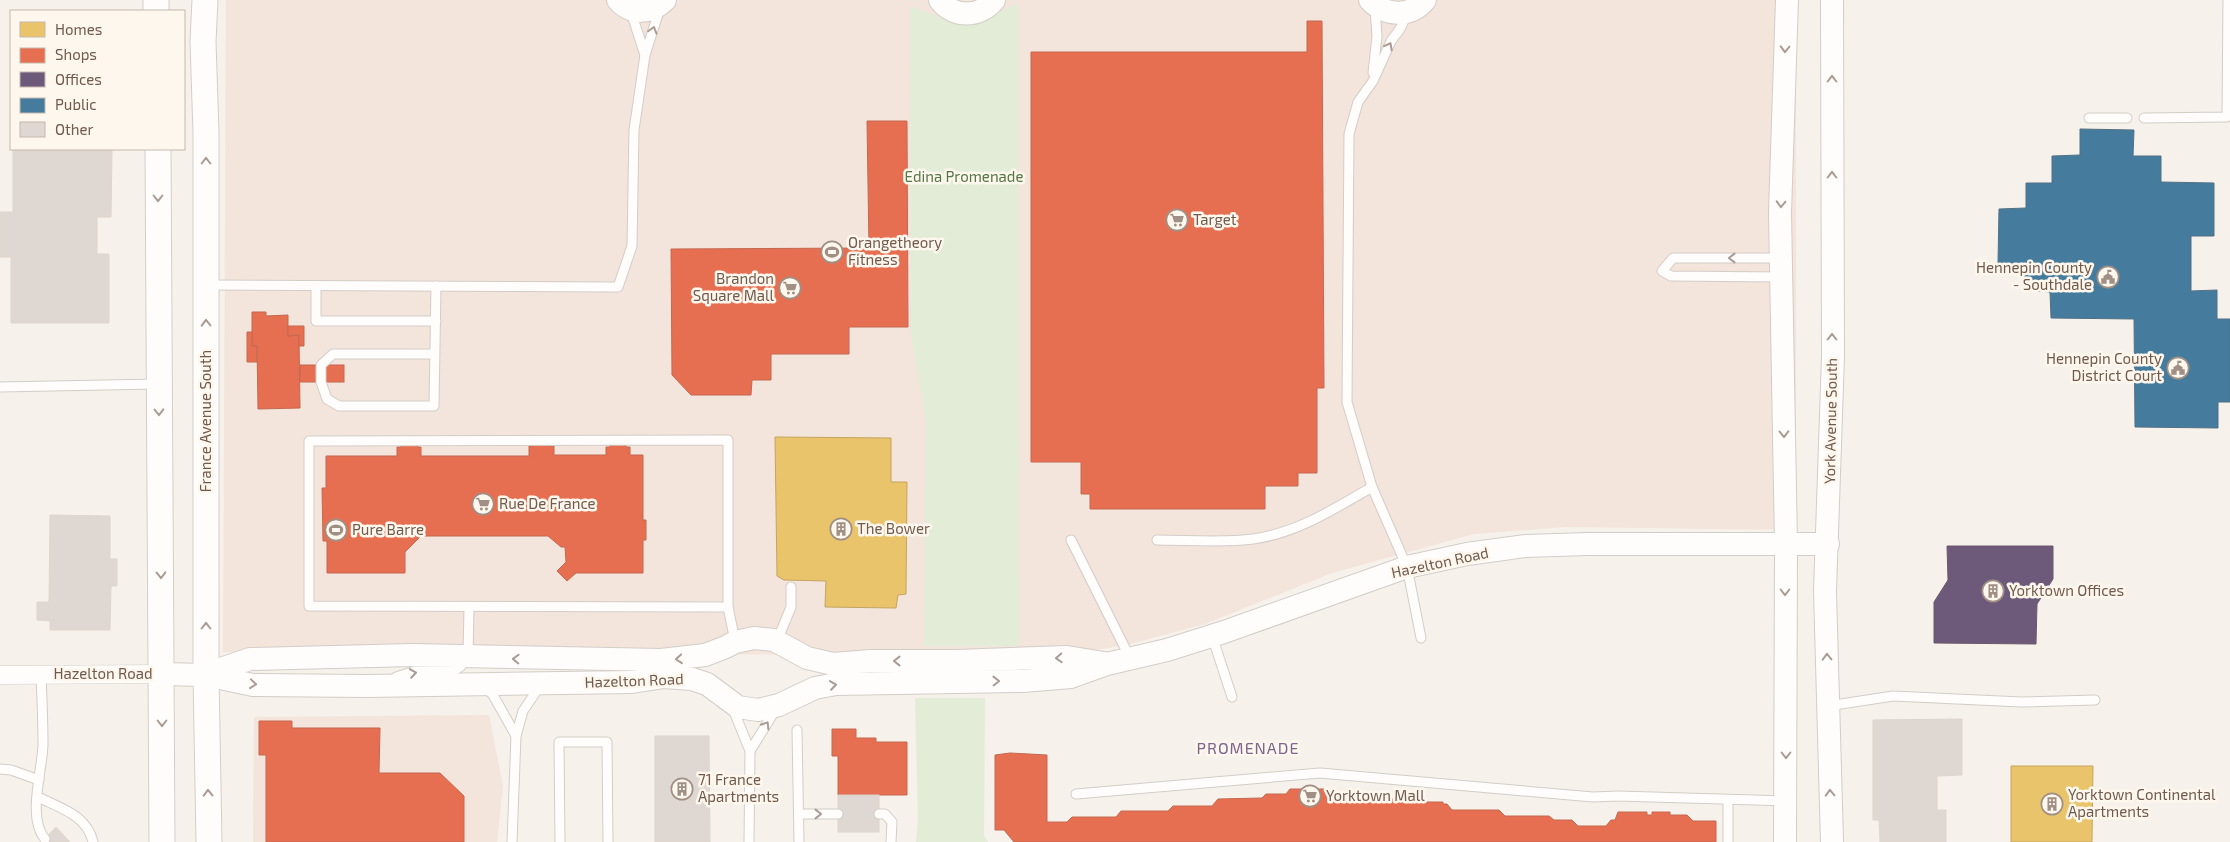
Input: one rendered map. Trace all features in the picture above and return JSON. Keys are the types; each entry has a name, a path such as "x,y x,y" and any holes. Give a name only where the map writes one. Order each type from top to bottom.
{"main road":[{"name":"France Avenue South","path":"206,0 203,42 206,132 206,675 209,842"},
{"path":"158,150 162,842"}],"street":[{"path":"940,0 952,10 972,14 982,11 994,0"},
{"path":"1785,842 1786,544 1780,212 1787,0"},
{"name":"York Avenue South","path":"1832,0 1833,356 1826,591 1832,842"},
{"path":"624,5 640,12 651,10 663,3"},
{"path":"1372,3 1390,12 1422,3"},
{"name":"Hazelton Road","path":"0,675 206,675 253,685 366,686 632,682 678,676 708,684 738,707 758,710 783,702 815,688 836,684 1022,681 1071,677 1107,664 1167,650 1212,636 1408,567 1467,554 1526,546 1587,544 1828,544"},
{"name":"Hazelton Road","path":"206,675 250,659 352,658 412,655 661,660 689,658 754,638 783,646 807,658 833,664 871,661 1066,658 1107,664"},
{"path":"726,699 718,684 717,666 719,657 731,644"},
{"path":"783,646 796,658 798,675 794,691 783,702"}],"lane":[{"path":"2144,118 2227,117 2228,0"},
{"path":"205,285 618,287 632,246 634,130 645,55 663,3"},
{"path":"1372,3 1377,20 1373,81"},
{"path":"1421,638 1408,567 1372,487 1347,402 1349,134 1358,102 1373,81 1391,41 1422,3"},
{"path":"624,5 645,55"},
{"path":"2089,118 2127,118"},
{"path":"1673,258 1781,268 1671,276 1662,271 1673,258"},
{"path":"316,286 316,321 436,321"},
{"path":"435,354 333,354 322,365 322,382 327,399 339,406 434,406 436,321 436,286"},
{"path":"0,386 159,384"},
{"path":"728,608 309,606 309,441 728,440 728,608 731,644"},
{"path":"1158,540 1252,540 1276,534 1312,521 1372,487"},
{"path":"1070,540 1130,659"},
{"path":"783,646 791,607 792,587"},
{"path":"366,686 414,671 454,671 462,666 468,657 469,607"},
{"path":"1212,636 1232,697"},
{"path":"41,675 43,746 36,817 38,832 45,839"},
{"path":"512,842 516,736 523,711 541,684"},
{"path":"483,685 493,695 516,736"},
{"path":"1828,706 1893,696 2021,702 2095,700"},
{"path":"726,699 750,751 748,842"},
{"path":"750,751 783,702"},
{"path":"797,730 799,842"},
{"path":"560,842 559,742 607,742 608,842"},
{"path":"0,769 11,770 39,780"},
{"path":"1076,794 1320,773 1593,797 1618,796 1786,801"},
{"path":"38,797 80,817 91,832 93,842"},
{"path":"1728,800 1728,842"},
{"path":"799,814 838,814"},
{"path":"879,814 885,814 892,822 891,842"}],"shaded area":[{"path":"226,0 1796,0 1796,530 1565,527 1474,534 1332,573 1205,624 1126,645 1059,656 223,652"},
{"path":"489,715 503,786 497,842 253,842 254,717"}],"green space":[{"name":"Edina Promenade","path":"1018,3 1019,646 924,646 926,421 911,334 910,6 945,19 982,20"},
{"path":"915,698 985,698 984,836 988,842 916,842 918,821"}],"building: Homes":[{"name":"The Bower","path":"775,437 891,438 891,482 907,482 906,594 898,595 896,608 825,607 826,581 784,580 777,576"},
{"name":"Yorktown Continental Apartments","path":"2011,766 2093,766 2092,842 2011,842"}],"building: Shops":[{"name":"Target","path":"1307,21 1322,21 1324,388 1317,388 1317,473 1298,473 1298,486 1265,486 1265,509 1090,509 1090,494 1081,494 1081,462 1031,462 1031,52 1307,52"},
{"name":"Brandon Square Mall","path":"867,121 907,121 908,327 849,327 849,354 771,354 771,380 752,380 751,395 691,395 672,375 671,249 869,248"},
{"path":"252,312 266,312 266,316 288,315 288,336 299,335 300,408 258,409 257,346 252,346"},
{"path":"288,326 304,326 304,346 299,346 299,335 288,336"},
{"path":"247,332 252,332 252,346 257,346 257,362 247,362"},
{"path":"300,365 344,365 344,382 300,382"},
{"name":"Rue De France","path":"401,443 418,443 418,447 421,447 421,456 529,456 529,446 533,446 533,443 550,443 550,446 554,446 554,455 606,455 606,447 610,447 610,443 626,443 626,447 630,447 630,455 643,455 643,520 646,520 646,540 643,540 643,573 576,573 567,581 557,571 566,562 565,547 561,547 548,536 421,536 405,552 405,573 327,573 327,541 323,541 322,488 326,488 326,456 397,456 397,447 401,447"},
{"path":"259,721 292,721 292,728 380,728 379,773 440,773 464,796 464,842 266,842 266,755 259,755"},
{"path":"832,729 856,729 856,738 876,738 876,742 907,742 907,795 838,795 838,756 832,756"},
{"name":"Yorktown Mall","path":"1010,753 1047,755 1047,822 1067,822 1072,817 1116,817 1121,811 1168,811 1173,806 1212,806 1218,799 1262,798 1266,794 1286,794 1290,789 1329,789 1333,794 1354,794 1359,799 1402,799 1408,802 1443,802 1452,810 1499,810 1505,816 1549,816 1554,820 1572,820 1578,826 1606,826 1611,820 1615,820 1618,812 1647,812 1647,815 1652,815 1652,812 1670,812 1670,815 1687,815 1693,821 1716,821 1716,842 1014,842 1004,830 995,830 995,755"}],"building: Offices":[{"name":"Yorktown Offices","path":"1947,546 2053,546 2053,579 2037,604 2036,644 1934,643 1934,602 1948,580"}],"building: Public":[{"name":"Hennepin County - Southdale","path":"2080,129 2134,130 2133,156 2161,156 2161,182 2214,183 2214,236 2191,236 2191,291 2217,290 2217,319 2230,319 2230,402 2218,402 2218,428 2135,427 2134,319 2051,318 2050,292 2025,290 2024,264 1998,263 1999,209 2026,208 2026,183 2052,183 2052,156 2080,155"}],"building: Other":[{"path":"13,150 112,150 111,217 97,217 97,254 109,254 109,323 11,323 11,257 0,257 0,212 13,212"},
{"path":"50,515 110,516 110,559 117,559 117,586 111,586 110,630 50,630 50,621 37,620 37,602 49,602"},
{"path":"1962,719 1962,775 1937,776 1937,810 1946,810 1946,842 1880,842 1879,820 1873,820 1873,720"},
{"name":"71 France Apartments","path":"655,736 709,736 710,842 655,842"},
{"path":"838,795 879,795 879,832 838,832"},
{"path":"56,827 70,842 42,842"}],"place":[{"name":"Target","path":"1177,220"},
{"name":"Orangetheory Fitness","path":"832,252"},
{"name":"Hennepin County - Southdale","path":"2108,277"},
{"name":"Brandon Square Mall","path":"790,288"},
{"name":"Hennepin County District Court","path":"2178,368"},
{"name":"Rue De France","path":"483,504"},
{"name":"The Bower","path":"841,529"},
{"name":"Pure Barre","path":"336,530"},
{"name":"Yorktown Offices","path":"1993,591"},
{"name":"71 France Apartments","path":"682,789"},
{"name":"Yorktown Mall","path":"1310,796"},
{"name":"Yorktown Continental Apartments","path":"2052,804"}],"district":[{"name":"PROMENADE","path":"1248,748"}]}
